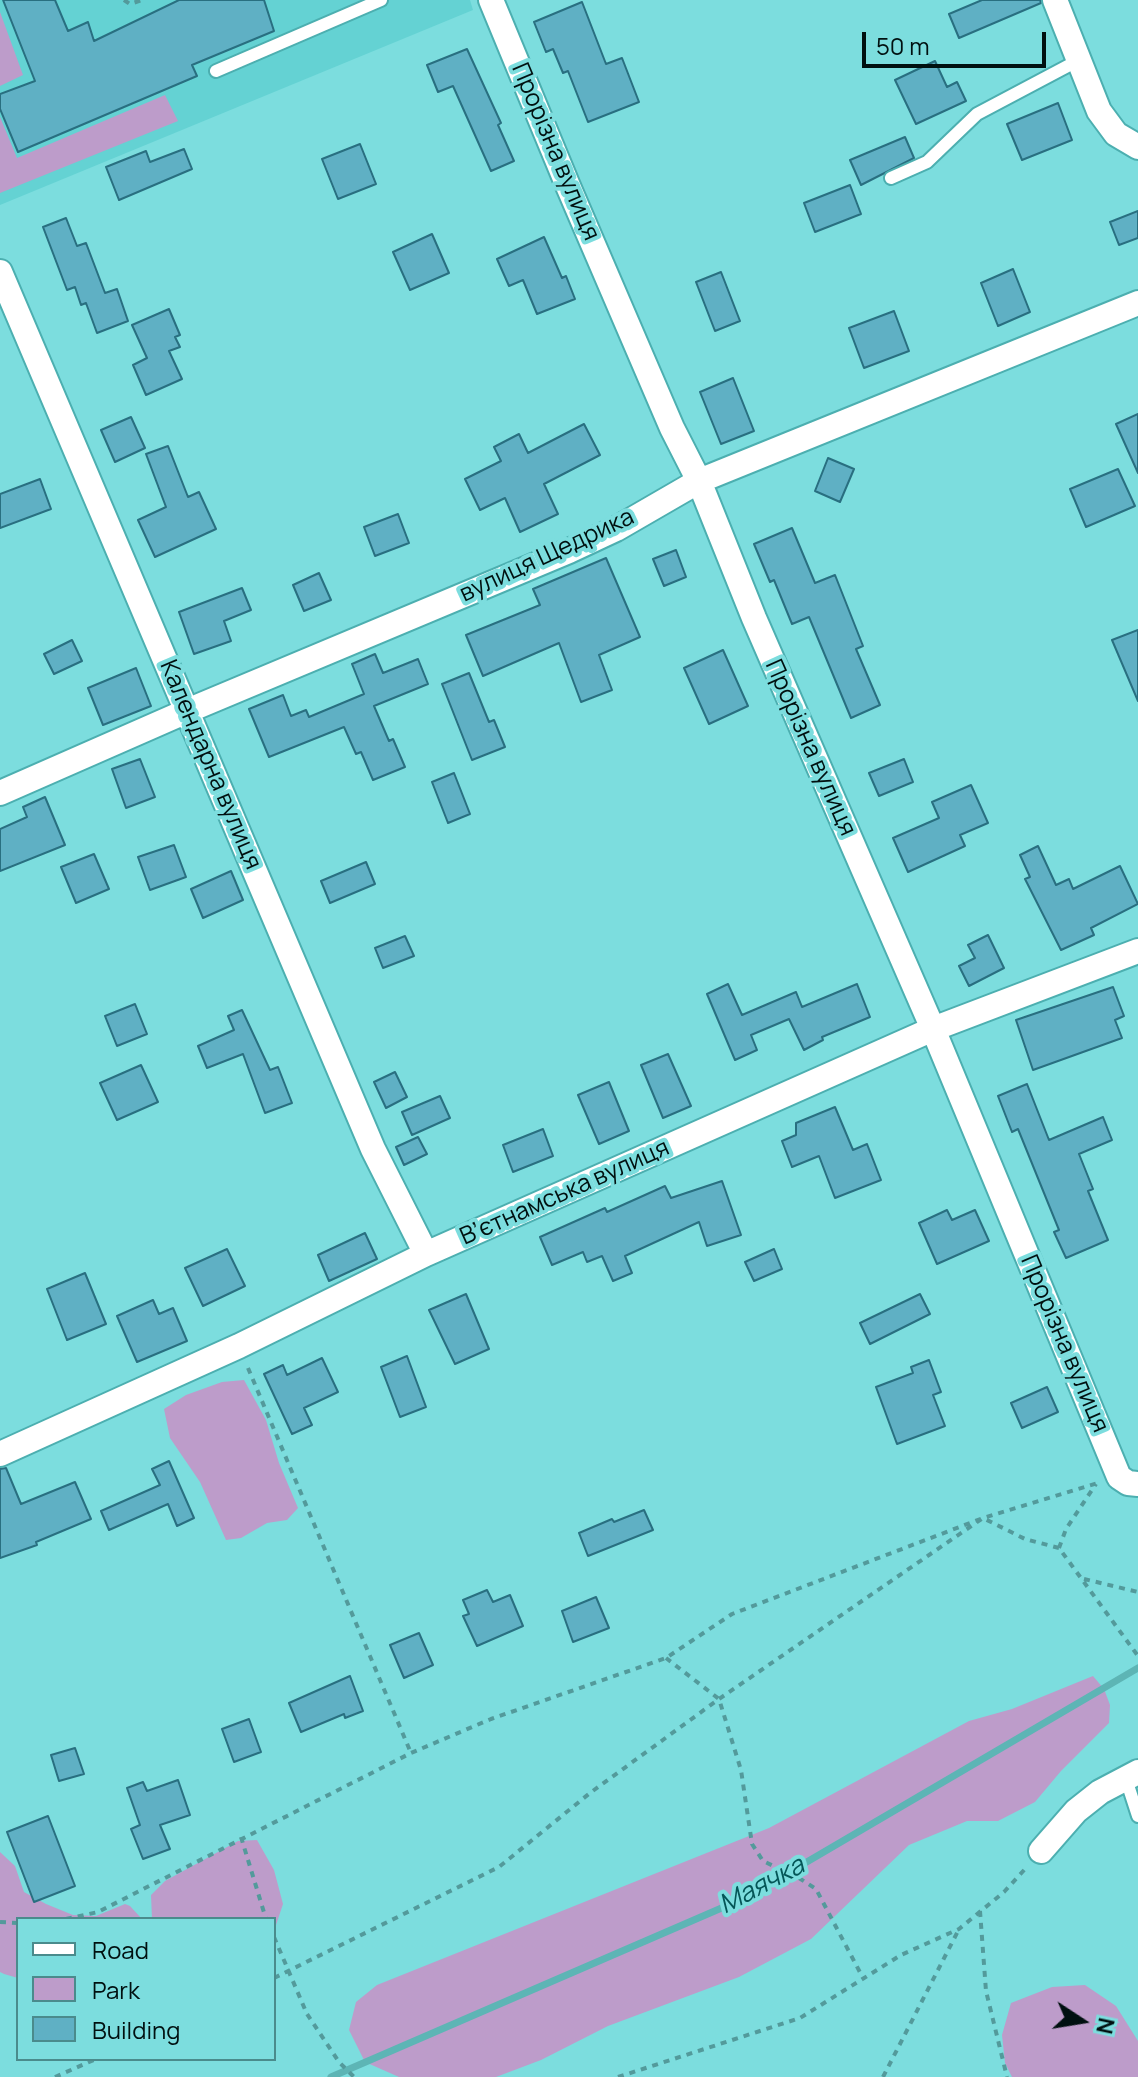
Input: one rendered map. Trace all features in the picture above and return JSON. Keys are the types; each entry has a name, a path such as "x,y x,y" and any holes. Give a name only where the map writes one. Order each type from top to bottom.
{"street":[{"name":"Прорізна вулиця","path":"491,0 592,243 672,428 699,481 754,618 1129,1480"},
{"path":"1055,0 1099,111 1116,134 1138,147"},
{"name":"Календарна вулиця","path":"0,272 373,1149 426,1254"},
{"name":"вулиця Щедрика","path":"0,793 569,551 616,529 699,481 1138,303"},
{"name":"Вʼєтнамська вулиця","path":"0,1454 239,1346 426,1254 933,1029 1138,951"},
{"path":"1041,1851 1076,1811 1100,1792 1132,1775"}],"lane":[{"path":"216,71 381,0"},
{"path":"891,178 927,162 977,114 1079,60"},
{"path":"1132,1775 1138,1816"}],"path":[{"path":"124,0 130,4 142,0"},
{"path":"239,1346 411,1753"},
{"path":"75,1917 98,1912 411,1753 491,1719 666,1658 732,1614 983,1518 1096,1484 1129,1480"},
{"path":"1059,1548 1066,1529 1096,1484"},
{"path":"983,1518 1025,1539 1059,1548 1138,1656"},
{"path":"276,1977 499,1867 590,1793 719,1699 983,1518"},
{"path":"1082,1578 1138,1592"},
{"path":"666,1658 719,1699 741,1770 752,1844 763,1861 816,1889 864,1979"},
{"path":"241,1837 265,1917"},
{"path":"618,2077 800,2018 901,1955 959,1929 1004,1892 1041,1851"},
{"path":"980,1911 986,1991 1007,2077"},
{"path":"883,2077 959,1929"},
{"path":"276,1941 307,2014 339,2062 354,2077"},
{"path":"55,2077 91,2061"}],"shaded area":[{"path":"0,0 470,0 473,10 0,205"}],"green space":[{"path":"0,12 23,75 0,86"},
{"path":"165,95 178,121 0,193 0,117 17,158"},
{"path":"244,1380 266,1420 279,1463 298,1508 287,1520 267,1523 241,1538 226,1540 200,1482 170,1438 164,1409 186,1395 222,1382"},
{"path":"1093,1676 1104,1689 1110,1705 1109,1723 1035,1802 998,1821 967,1821 909,1845 811,1939 739,1977 608,2026 541,2060 496,2077 399,2077 365,2062 349,2030 356,2002 377,1985 769,1828 969,1721 1012,1709"},
{"path":"257,1840 274,1870 283,1904 276,1925 276,1917 152,1917 151,1895 165,1881 238,1841"},
{"path":"0,1852 15,1866 24,1892 46,1904 73,1915 96,1916 125,1904 140,1917 16,1917 16,1977 0,1972"},
{"path":"1085,1985 1116,2006 1138,2041 1138,2077 1012,2077 1005,2063 1002,2035 1011,2003 1052,1987"}],"building":[{"path":"3,0 55,0 68,31 88,22 94,41 179,0 264,0 274,31 192,65 197,76 18,152 0,109 0,94 35,81"},
{"path":"982,0 1040,0 1041,3 959,38 949,14"},
{"path":"582,2 606,64 622,58 639,102 588,122 568,71 563,73 553,49 546,52 534,22"},
{"path":"467,49 501,123 498,125 514,161 491,171 453,86 438,92 427,65"},
{"path":"935,61 947,87 957,82 966,101 916,124 895,80"},
{"path":"1058,103 1072,140 1022,160 1007,124"},
{"path":"905,137 914,158 861,185 850,160"},
{"path":"360,144 376,184 338,199 322,159"},
{"path":"184,149 192,169 119,200 106,167 146,151 150,162"},
{"path":"850,185 861,214 815,232 804,203"},
{"path":"1138,211 1138,238 1119,245 1110,222"},
{"path":"66,218 77,246 86,243 105,293 117,289 128,321 97,333 86,303 81,305 75,287 67,290 43,227"},
{"path":"432,234 449,273 410,290 393,252"},
{"path":"544,237 575,299 537,314 523,280 509,286 497,259"},
{"path":"1013,269 1030,312 998,326 981,283"},
{"path":"721,272 740,321 715,331 696,282"},
{"path":"169,309 180,335 175,337 180,347 169,351 182,379 146,395 133,365 147,358 132,325"},
{"path":"894,311 909,351 864,368 849,328"},
{"path":"733,378 754,431 721,444 700,392"},
{"path":"1138,414 1138,473 1116,424"},
{"path":"131,417 145,448 115,462 101,430"},
{"path":"584,424 600,455 544,484 558,514 520,532 505,498 480,510 465,479 501,461 494,447 519,434 528,453"},
{"path":"168,446 188,497 199,492 216,529 155,557 138,520 166,507 146,454"},
{"path":"828,458 854,469 840,502 815,491"},
{"path":"1118,469 1135,506 1086,527 1070,489"},
{"path":"40,479 51,509 0,528 0,494"},
{"path":"398,514 409,543 375,556 364,527"},
{"path":"792,528 815,583 835,575 863,646 856,649 880,705 851,718 809,617 792,624 774,580 770,582 754,544"},
{"path":"676,550 686,577 664,586 653,559"},
{"path":"606,558 640,637 599,655 612,690 581,702 559,643 483,676 466,635 540,605 533,589"},
{"path":"319,573 331,600 304,611 293,585"},
{"path":"242,588 251,610 224,621 231,641 194,654 179,612"},
{"path":"1138,630 1138,701 1112,640"},
{"path":"72,640 82,661 54,674 44,654"},
{"path":"723,650 748,706 709,724 684,668"},
{"path":"375,654 383,673 418,659 428,684 374,706 389,741 393,739 405,767 373,780 361,752 356,754 344,727 269,757 249,709 283,695 291,716 306,710 309,717 364,694 352,664"},
{"path":"136,668 151,706 103,725 88,688"},
{"path":"469,673 489,722 494,720 505,747 472,760 442,684"},
{"path":"140,759 155,797 126,808 112,769"},
{"path":"904,759 913,782 879,796 869,773"},
{"path":"454,773 470,814 448,823 432,782"},
{"path":"971,785 988,823 960,835 965,846 908,872 893,838 939,818 932,802"},
{"path":"45,797 65,845 0,871 0,829 27,817 23,807"},
{"path":"174,845 186,877 150,890 138,857"},
{"path":"1038,846 1056,885 1069,879 1073,889 1120,866 1138,904 1091,928 1094,935 1061,950 1025,879 1030,877 1020,855"},
{"path":"94,854 109,889 76,903 61,867"},
{"path":"366,862 375,884 330,903 321,881"},
{"path":"231,871 243,900 203,918 191,889"},
{"path":"988,935 1004,968 969,986 959,966 975,958 968,945"},
{"path":"405,936 414,956 383,968 375,948"},
{"path":"728,984 742,1015 796,992 802,1007 857,984 870,1017 822,1037 823,1040 804,1050 789,1019 751,1035 757,1050 735,1060 707,994"},
{"path":"1113,987 1124,1016 1115,1020 1122,1038 1033,1070 1016,1020"},
{"path":"135,1004 147,1034 117,1046 105,1016"},
{"path":"242,1010 270,1070 278,1067 292,1103 265,1113 243,1054 207,1068 198,1046 234,1030 228,1016"},
{"path":"668,1054 691,1106 663,1118 641,1065"},
{"path":"141,1065 158,1102 117,1120 100,1083"},
{"path":"395,1072 407,1097 386,1108 374,1082"},
{"path":"609,1082 629,1131 599,1144 578,1095"},
{"path":"1027,1084 1049,1140 1103,1117 1112,1140 1079,1154 1093,1189 1088,1191 1108,1240 1066,1258 1054,1232 1059,1230 1018,1129 1012,1132 998,1096"},
{"path":"440,1096 450,1118 412,1135 402,1112"},
{"path":"835,1107 853,1150 867,1144 881,1180 835,1198 819,1156 792,1167 782,1141 796,1135 796,1123"},
{"path":"543,1129 553,1156 513,1172 503,1145"},
{"path":"418,1137 427,1154 404,1165 396,1147"},
{"path":"722,1181 741,1235 707,1246 699,1222 625,1256 632,1273 613,1281 602,1256 587,1262 583,1252 552,1265 540,1237 665,1186 671,1198"},
{"path":"947,1210 952,1220 975,1210 989,1241 937,1264 919,1223"},
{"path":"365,1233 377,1259 329,1281 318,1255"},
{"path":"227,1249 245,1286 203,1306 185,1268"},
{"path":"774,1249 782,1269 754,1281 745,1262"},
{"path":"85,1273 106,1324 67,1340 47,1289"},
{"path":"466,1294 489,1349 455,1364 429,1310"},
{"path":"920,1294 930,1314 870,1344 860,1323"},
{"path":"153,1300 159,1314 173,1308 187,1341 137,1362 117,1316"},
{"path":"407,1356 426,1407 400,1417 381,1367"},
{"path":"322,1358 338,1392 304,1408 312,1425 292,1434 264,1374 283,1365 287,1375"},
{"path":"929,1360 941,1392 933,1395 945,1426 897,1444 876,1387 913,1373 911,1367"},
{"path":"1047,1387 1058,1412 1022,1428 1011,1403"},
{"path":"169,1461 194,1518 177,1526 168,1504 109,1530 101,1511 160,1485 152,1469"},
{"path":"6,1468 21,1504 75,1482 91,1519 36,1542 37,1545 0,1558 0,1469"},
{"path":"644,1510 653,1530 588,1556 579,1533"},
{"path":"487,1590 493,1602 510,1595 523,1626 477,1646 463,1616 469,1614 463,1600"},
{"path":"596,1597 609,1628 573,1642 562,1611"},
{"path":"419,1633 433,1665 404,1678 390,1645"},
{"path":"350,1676 363,1711 345,1718 344,1714 301,1732 289,1703"},
{"path":"249,1719 261,1752 234,1762 222,1729"},
{"path":"75,1748 84,1774 59,1781 51,1755"},
{"path":"178,1780 190,1815 160,1825 170,1849 143,1859 131,1829 140,1825 127,1788 143,1782 147,1791"},
{"path":"48,1816 75,1886 34,1902 7,1832"}],"waterway":[{"name":"Маячка","path":"331,2077 747,1897 1138,1668"}]}
